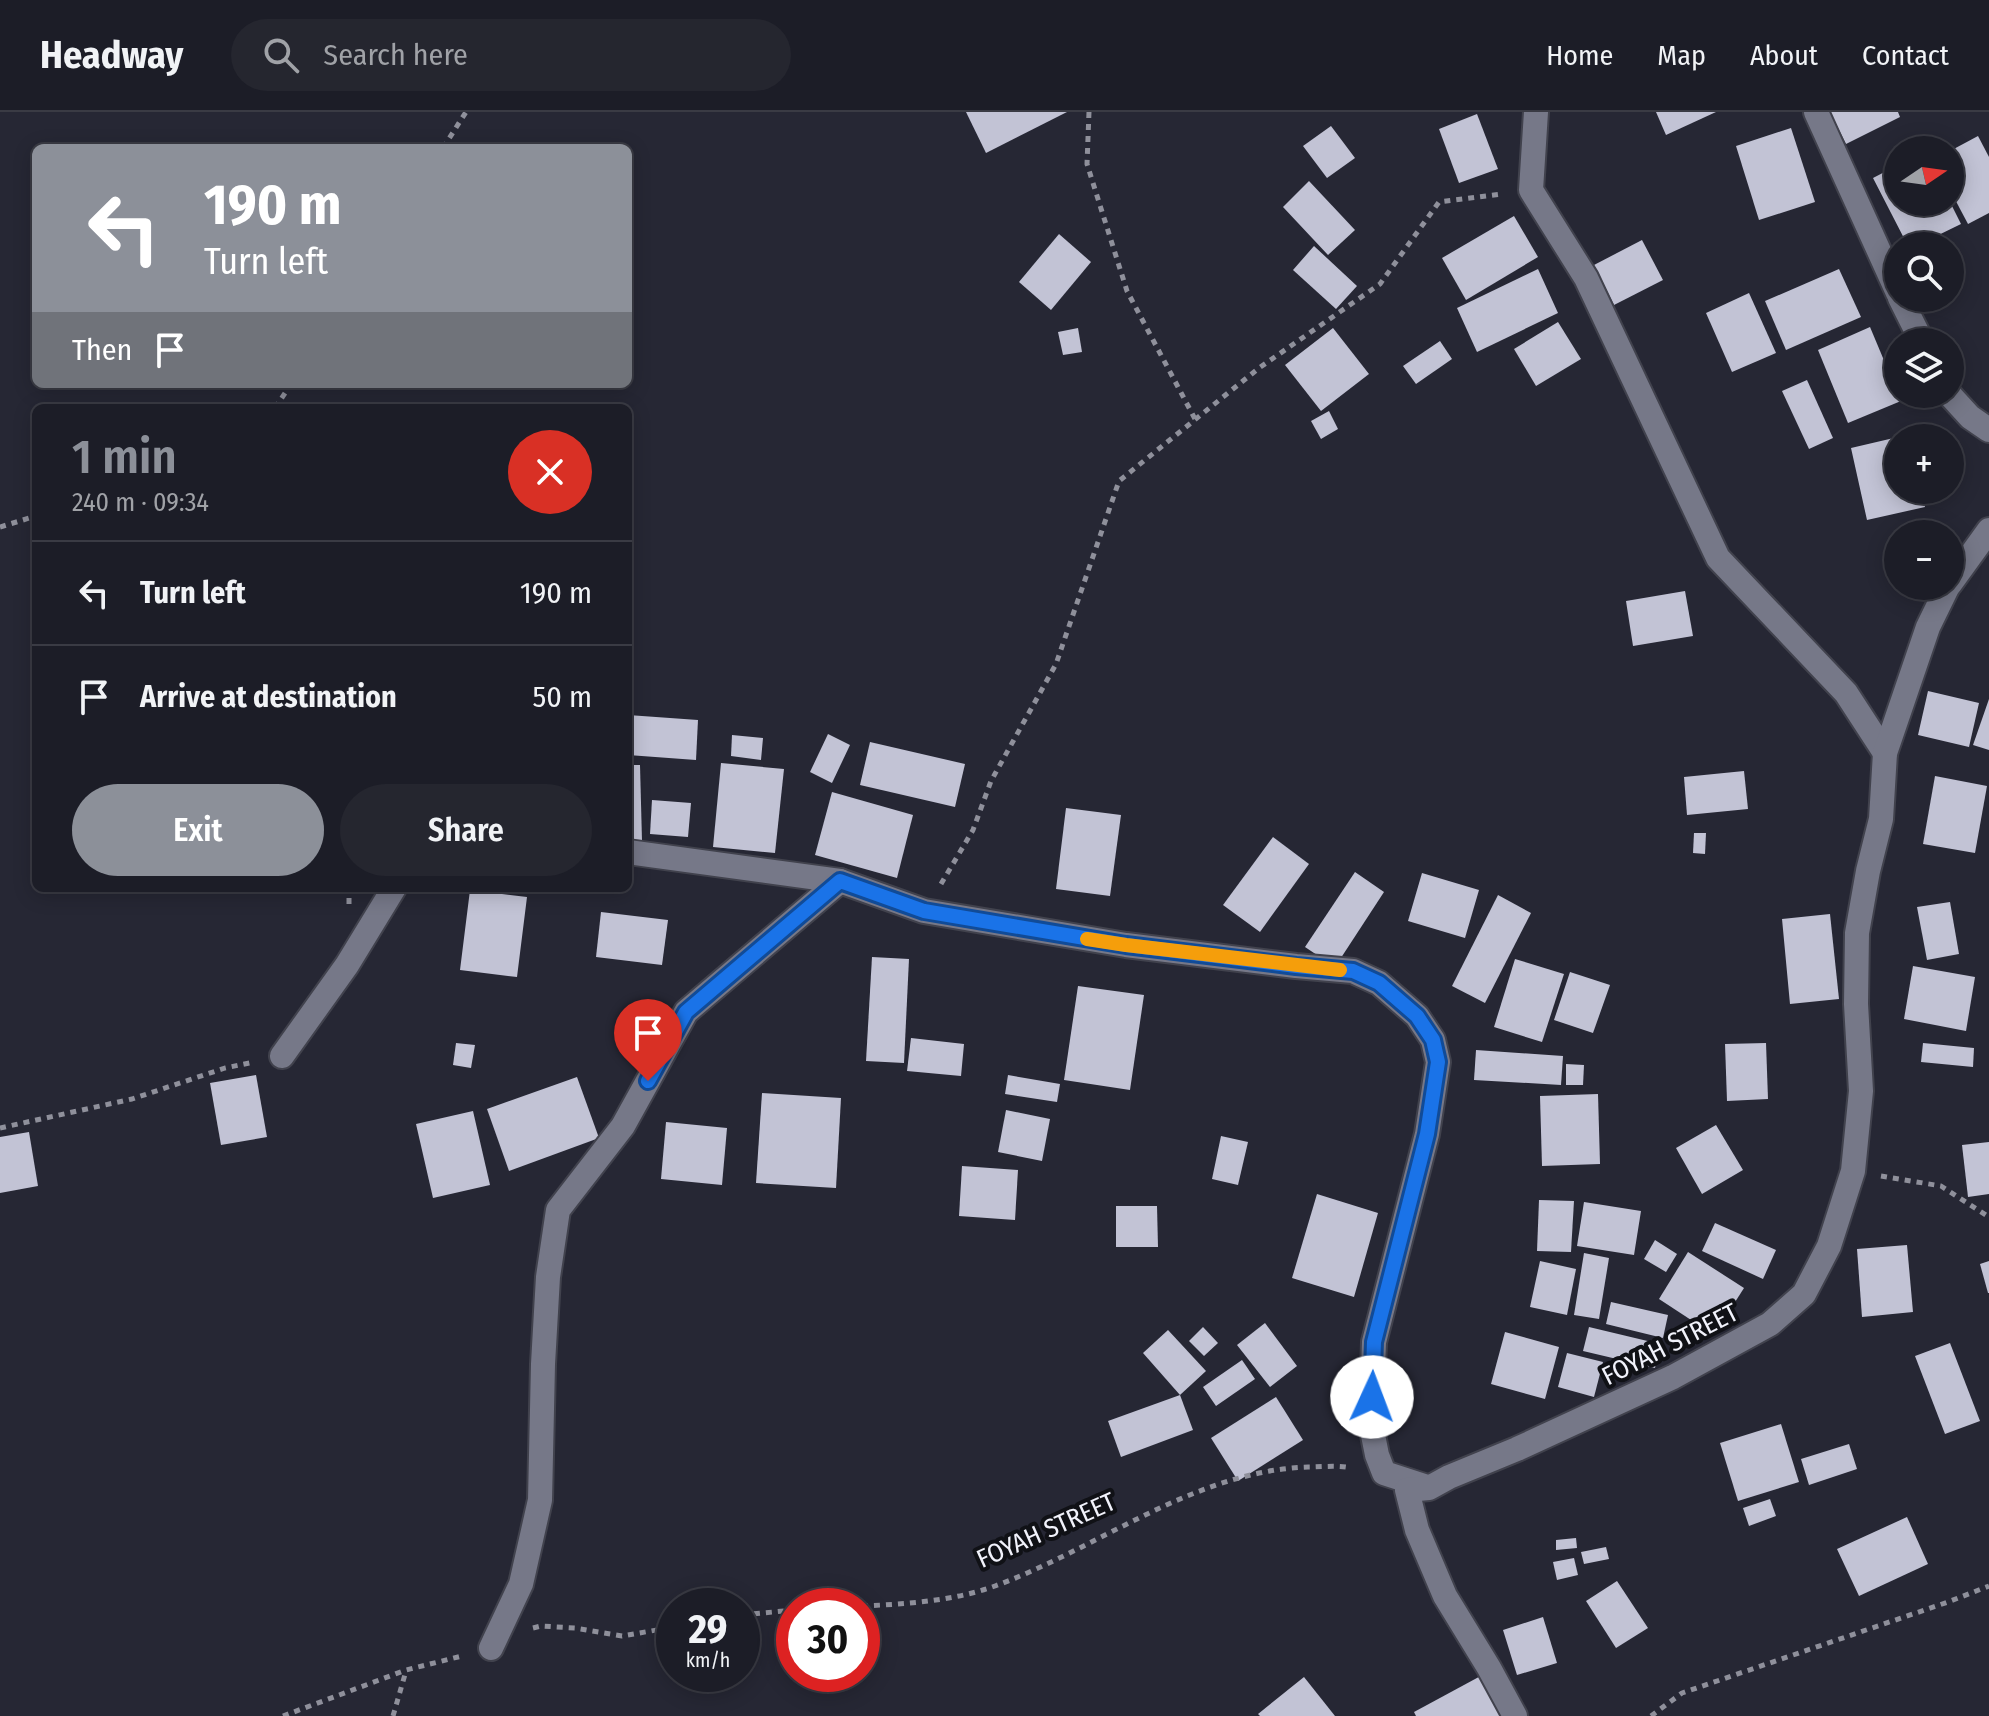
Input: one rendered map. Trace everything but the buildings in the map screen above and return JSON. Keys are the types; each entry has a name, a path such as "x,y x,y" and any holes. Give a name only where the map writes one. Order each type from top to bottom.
{"street":[{"path":"1536,112 1531,190 1586,278 1718,558 1846,693 1885,753"},
{"path":"1816,112 1884,263"},
{"path":"1962,408 1989,430"},
{"name":"FOYAH STREET","path":"1964,564 1989,530"},
{"name":"FOYAH STREET","path":"1429,1488 1673,1377 1770,1324 1804,1294 1829,1246 1853,1171 1861,1091 1856,1004 1857,933 1881,819 1885,753 1928,627 1942,600"},
{"path":"632,853 840,881 924,911 1126,945 1353,971 1379,983 1417,1016 1433,1040 1438,1062 1427,1134 1374,1342 1371,1425 1384,1473 1429,1488"},
{"path":"491,1648 521,1584 540,1500 548,1277 558,1210 623,1126 686,1012 840,881"},
{"path":"282,1056 347,965 392,892"},
{"path":"1429,1488 1407,1490 1417,1530 1445,1596 1515,1716"}],"path":[{"path":"446,144 466,112"},
{"path":"1089,112 1087,164 1127,291 1195,419"},
{"path":"924,911 973,830 991,781 1056,664 1119,481 1259,368 1380,284 1439,202 1531,190"},
{"path":"0,527 32,517"},
{"path":"0,1128 132,1099 225,1068 282,1056"},
{"path":"1853,1171 1941,1186 1989,1217"},
{"name":"FOYAH STREET","path":"880,1605 968,1595 994,1586 1033,1571 1139,1518 1220,1483 1289,1468 1341,1466 1356,1470"},
{"path":"1651,1716 1682,1693 1989,1586"},
{"path":"393,1716 406,1670"}],"slow traffic":[{"path":"1087,939 1340,970"}],"route":[{"path":"648,1081 686,1012 840,881 924,911 1126,945 1353,971 1379,983 1417,1016 1433,1040 1438,1062 1427,1134 1374,1342 1372,1397"}]}
